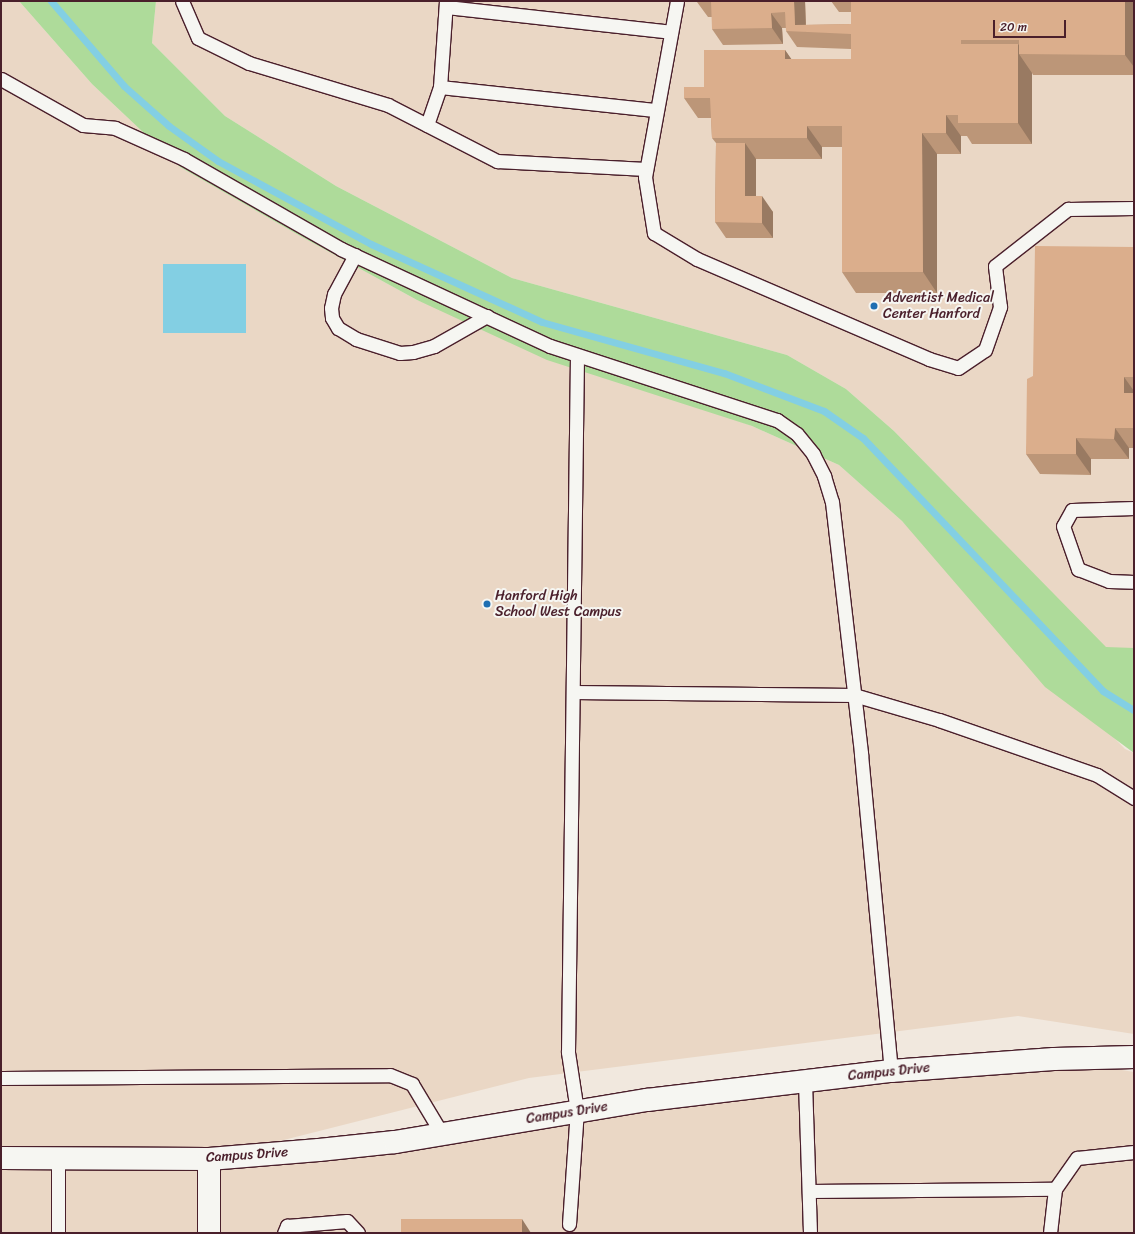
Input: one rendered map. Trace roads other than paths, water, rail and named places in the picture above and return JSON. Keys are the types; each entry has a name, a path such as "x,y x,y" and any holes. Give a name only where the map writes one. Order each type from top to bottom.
{"street":[{"name":"Campus Drive","path":"1,1158 209,1159 319,1150 442,1134 577,1111 891,1071 1054,1060 1134,1058"},
{"path":"208,1233 209,1159"}],"lane":[{"path":"182,1 198,38 249,63 388,105 497,160 646,169"},
{"path":"677,1 645,177 654,233 697,260 922,356 958,368 985,350 1000,307 995,266 1068,209 1134,208"},
{"path":"427,125 440,87 446,4 671,32"},
{"path":"1,79 83,125 115,128 184,158 355,255 487,316 577,356 777,420 797,434 813,454 824,476 832,502 854,695 891,1071"},
{"path":"440,87 657,110"},
{"path":"355,255 334,294 331,308 332,318 338,328 356,340 400,353 413,352 434,346 487,316"},
{"path":"569,1224 577,1111 568,1052 577,356"},
{"path":"1134,508 1072,510 1063,526 1078,569 1109,581 1134,582"},
{"path":"573,692 854,695 940,720 1097,775 1134,798"},
{"path":"1,1078 390,1075 412,1084 442,1134"},
{"path":"805,1082 810,1191 810,1233"},
{"path":"1050,1233 1055,1189 1077,1158 1134,1152"},
{"path":"58,1158 58,1233"},
{"path":"810,1191 1055,1189"},
{"path":"284,1233 287,1226 347,1221 358,1233"}],"water":[{"path":"163,264 246,264 246,333 163,333"}],"waterway":[{"path":"51,1 124,86 169,126 218,161 371,244 542,322 724,373 824,411 863,438 1103,691 1134,710"}],"place":[{"name":"Adventist Medical Center Hanford","path":"874,306"},
{"name":"Hanford High School West Campus","path":"487,604"}]}
